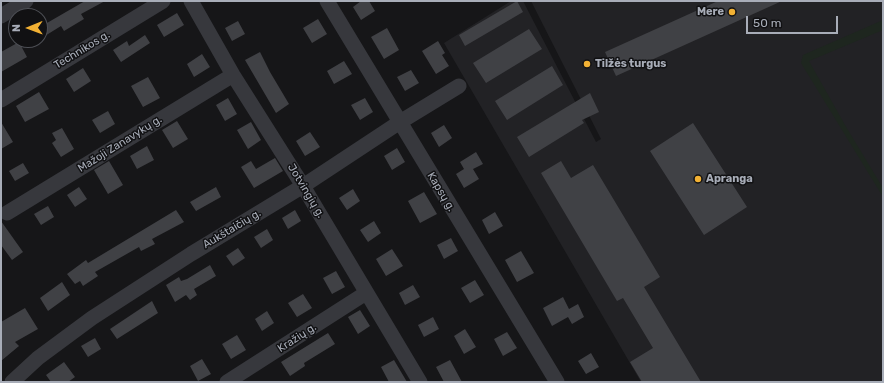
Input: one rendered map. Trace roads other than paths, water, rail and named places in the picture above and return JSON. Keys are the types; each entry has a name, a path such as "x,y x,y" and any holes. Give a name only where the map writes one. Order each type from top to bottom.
{"street":[{"path":"1,16 26,1"},
{"name":"Technikos g.","path":"1,100 163,1"},
{"name":"Jotvingių g.","path":"191,1 233,75 303,186 420,382"},
{"name":"Kapsų g.","path":"327,1 557,382"},
{"name":"Mažoji Zanavykų g.","path":"7,213 233,75"},
{"name":"Aukštaičių g.","path":"12,382 38,358 92,318 459,86"},
{"name":"Kražių g.","path":"228,382 366,293"}],"place":[{"name":"Mere","path":"732,12"},
{"name":"Tilžės turgus","path":"587,64"},
{"name":"Apranga","path":"698,179"}]}
